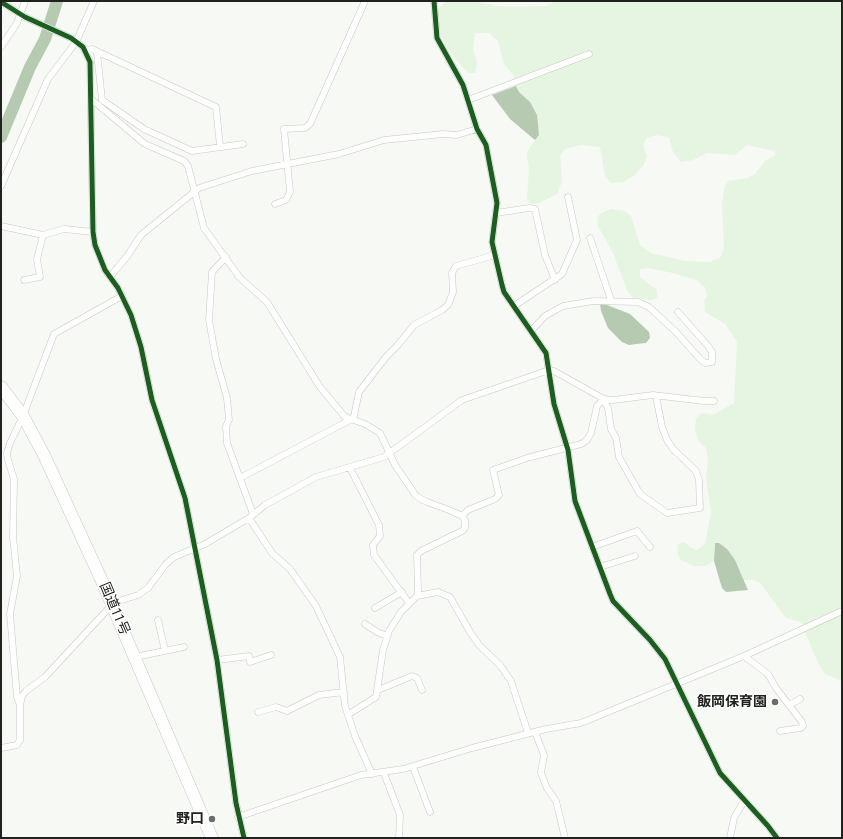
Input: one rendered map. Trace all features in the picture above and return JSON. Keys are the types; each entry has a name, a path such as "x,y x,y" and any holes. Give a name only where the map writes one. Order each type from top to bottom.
{"highway":[{"name":"国道11号","path":"1,387 23,416 44,455 113,605 212,838"}],"street":[{"path":"1,47 22,15 25,1"},
{"path":"1,186 48,79 76,42 94,1"},
{"path":"275,204 286,200 290,192 284,129 305,128 310,124 365,1"},
{"path":"434,1 437,38 463,84 477,129 486,145 496,198 496,213 492,242 504,292 546,353 554,404 567,447 575,501 613,601 650,640 665,659 720,773 777,838"},
{"path":"1,2 22,15 71,38 85,51 90,62 93,232 95,245 110,277 122,296 131,315 141,347 152,400 185,498 218,660 238,817 244,838"},
{"path":"85,51 92,49 216,107 220,146"},
{"path":"97,52 102,100 144,129 192,151 243,144"},
{"path":"468,100 589,54"},
{"path":"91,100 145,144 184,161 188,166 204,228 226,256 240,278 267,302 320,387 342,414 350,420 365,424 380,433 398,470 416,496 462,516 465,520 462,531 421,551 417,555 419,577 417,596"},
{"path":"110,277 128,255 141,235 199,188 232,177 339,154 384,140 443,134 457,135 477,129"},
{"path":"514,306 562,274 577,240 568,197"},
{"path":"496,213 529,208 535,209 545,255 555,280"},
{"path":"1,226 43,234 64,229 93,232"},
{"path":"24,280 40,277 37,259 43,234"},
{"path":"590,238 611,300"},
{"path":"240,478 350,420 354,416 359,392 386,357 414,325 442,310 448,305 453,292 452,273 456,266 495,255"},
{"path":"226,256 212,272 208,313 216,359 227,398 229,420 226,426 227,443 240,478 251,516 272,553 290,569 316,606 340,657 346,706 355,736 372,774"},
{"path":"20,705 17,697 10,614 17,576 13,538 14,479 7,452 10,442 23,416 54,334 122,296"},
{"path":"531,331 544,316 563,306 592,301 611,300 644,304 675,331 701,360 705,363 712,362 712,352 708,346 678,312"},
{"path":"1,748 17,744 20,740 20,705 22,696 26,691 45,677 89,628 113,605 138,595 148,588 166,564 174,557 182,552 196,548 251,516 265,504 316,477 384,458 462,400 549,370 554,371 604,400 644,395 714,401"},
{"path":"604,400 608,408 611,429 616,438 619,457 640,494 667,513 700,508 699,480 696,471 673,449 667,440 662,427 656,396"},
{"path":"462,516 468,510 495,499 499,495 493,470 586,440 591,433 597,406 604,400"},
{"path":"350,468 379,525 380,536 373,545 374,555 409,603"},
{"path":"592,548 637,531 650,547"},
{"path":"600,567 634,556"},
{"path":"375,608 402,592"},
{"path":"349,714 371,702 376,697 383,650 387,636 401,612 417,596 438,592 450,597 479,645 500,665 511,681 528,733"},
{"path":"238,817 361,775 384,773 413,767 472,748 528,733 581,723 744,656 842,611"},
{"path":"158,620 165,651"},
{"path":"365,624 377,632 387,636"},
{"path":"135,657 184,646"},
{"path":"218,660 249,656 250,662 271,654"},
{"path":"744,656 768,674 789,706 802,722 803,726 780,731"},
{"path":"378,690 412,676 417,678 422,690"},
{"path":"258,712 276,707 287,711 319,695 344,692"},
{"path":"789,706 800,699"},
{"path":"535,732 544,755 541,772 547,788 556,801 566,838"},
{"path":"413,767 430,812"},
{"path":"384,773 400,815 399,838"},
{"path":"730,838 734,818 744,801"}],"shaded area":[{"path":"446,1 473,1 496,6 511,7 546,6 554,1 842,1 842,681 825,674 818,663 801,622 786,618 760,583 754,580 744,580 735,560 714,546 714,561 705,566 694,566 681,560 677,553 678,544 684,542 691,548 697,550 705,544 711,513 706,478 708,461 706,448 698,440 695,431 696,418 702,413 713,415 734,403 737,342 725,324 705,312 704,301 707,296 705,287 696,280 673,273 648,268 640,269 640,277 657,290 657,298 651,300 632,297 627,290 613,253 597,224 598,216 603,212 612,209 625,211 631,216 640,245 651,253 685,261 709,262 720,258 724,248 722,205 724,188 728,181 748,178 755,174 765,161 775,155 775,151 747,145 735,155 707,153 693,160 681,162 673,152 669,137 656,135 646,139 643,146 647,157 643,166 635,175 623,182 611,183 605,176 600,147 581,145 565,149 560,156 562,182 557,194 539,203 531,204 527,199 529,169 527,154 530,147 539,135 530,102 519,92 513,74 504,64 498,41 489,33 475,33 473,47 477,63 475,73 469,73 463,68 447,48 438,29 438,9"},
{"path":"516,86 519,92 530,102 537,115 539,135 535,140 510,119 492,95"},
{"path":"602,303 630,314 649,332 650,338 646,343 629,345 622,342 608,328 601,311 600,304"},
{"path":"715,543 719,543 727,549 735,560 748,590 726,592 722,588 714,561"}],"waterway":[{"path":"1,137 30,67 45,39 57,1"}],"cycle path":[{"path":"434,1 437,38 463,85 477,129 486,145 497,203 492,242 504,292 546,353 554,404 568,450 575,501 610,594 613,601 650,640 665,659 720,773 777,838"},
{"path":"1,2 25,17 71,38 83,47 90,62 93,232 95,245 105,270 118,288 131,315 141,347 152,400 185,498 217,660 236,803 244,838"}],"place":[{"name":"飯岡保育園","path":"775,702"},
{"name":"野口","path":"212,819"}]}
